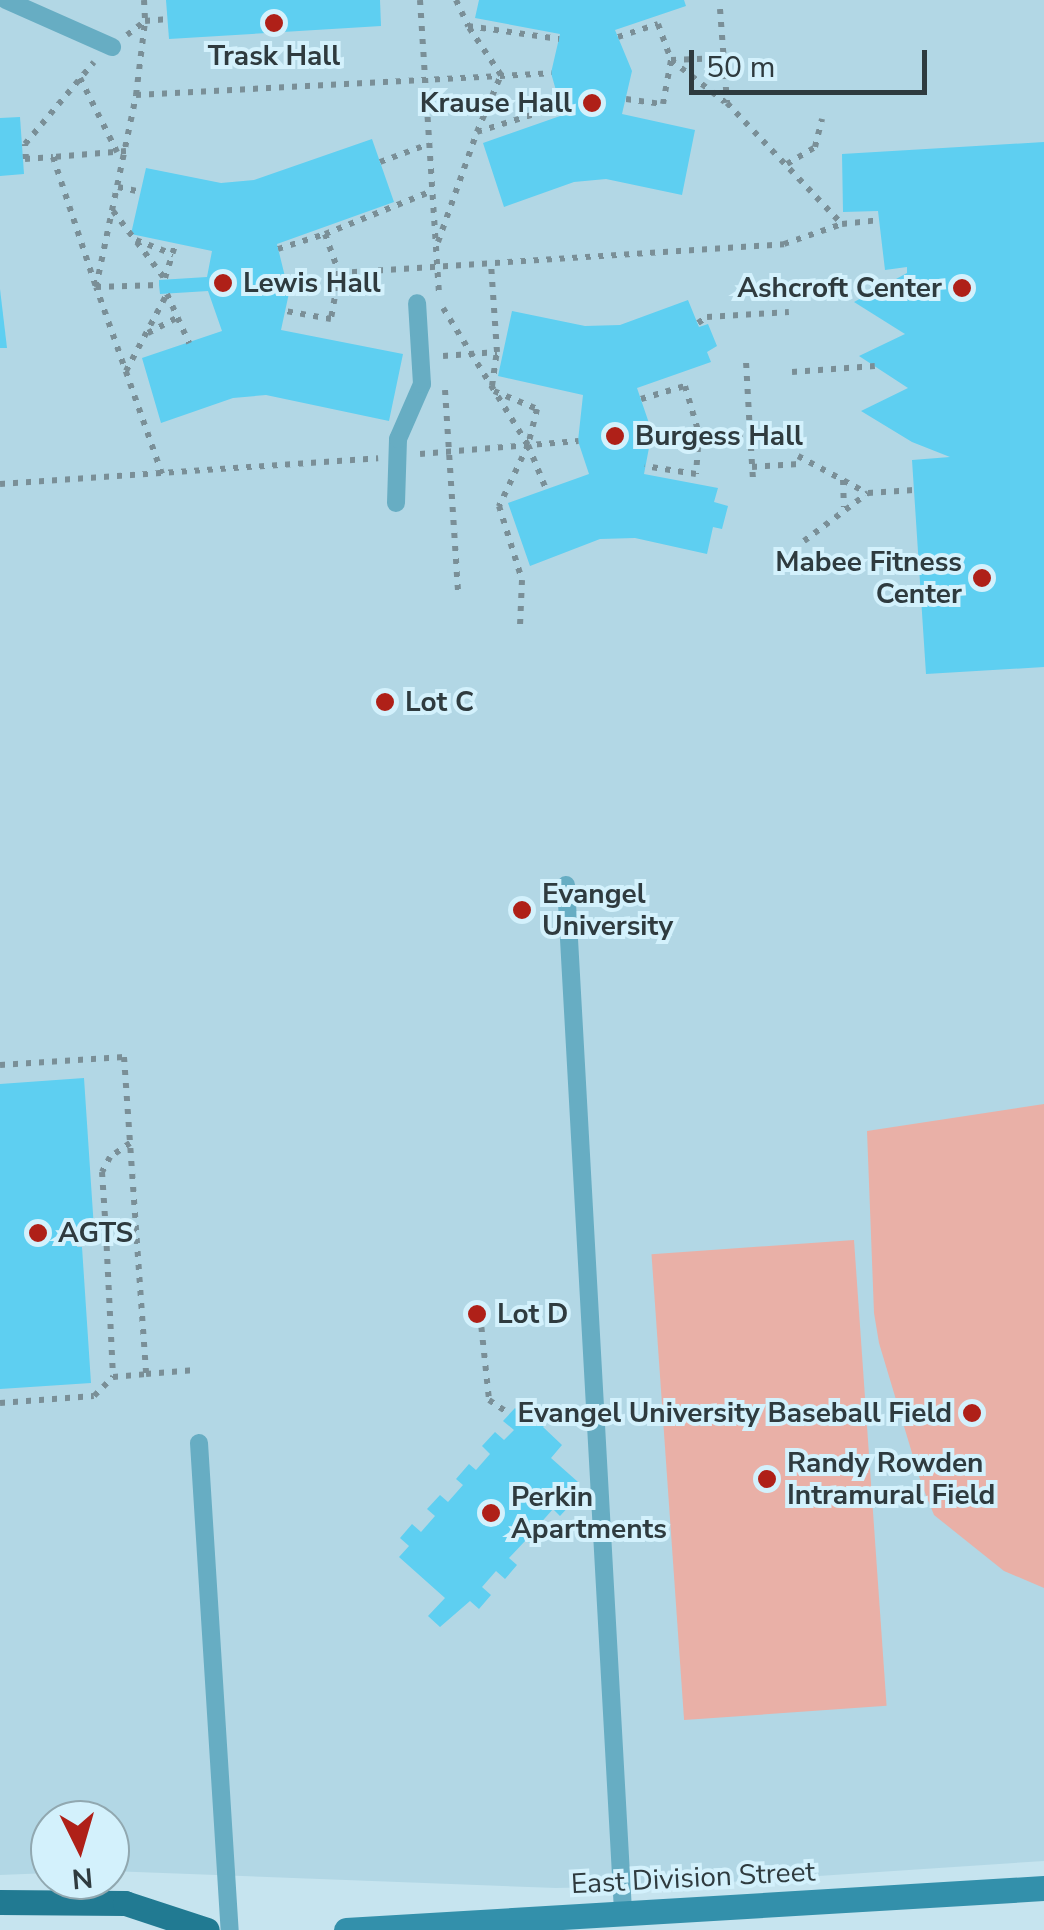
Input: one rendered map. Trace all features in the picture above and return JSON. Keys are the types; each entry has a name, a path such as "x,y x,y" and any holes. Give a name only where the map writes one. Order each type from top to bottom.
{"main road":[{"name":"East Division Street","path":"346,1930 1044,1888"},
{"path":"0,1902 125,1904 207,1930"}],"lane":[{"path":"6,0 112,47"},
{"path":"396,503 398,438 422,384 417,303"},
{"path":"566,885 624,1912"},
{"path":"199,1443 230,1930"}],"path":[{"path":"96,287 118,187 121,151 136,95 146,20 144,0"},
{"path":"456,0 468,26 501,75"},
{"path":"720,10 727,103"},
{"path":"121,151 24,159 25,144 80,78 146,20 168,19"},
{"path":"618,37 658,24 671,60 663,104 626,99"},
{"path":"468,26 559,39"},
{"path":"671,60 723,58"},
{"path":"671,60 727,103 842,224"},
{"path":"136,95 550,73"},
{"path":"436,248 501,75"},
{"path":"80,78 121,151"},
{"path":"477,132 560,106"},
{"path":"787,164 815,147 822,119"},
{"path":"380,162 430,144"},
{"path":"53,157 162,474"},
{"path":"118,187 141,192"},
{"path":"278,248 325,234 432,191"},
{"path":"112,210 164,279 176,243"},
{"path":"339,273 784,244 842,224 879,220"},
{"path":"285,312 331,319 339,273 325,234"},
{"path":"134,240 172,254"},
{"path":"491,264 497,352 493,389"},
{"path":"96,287 159,286"},
{"path":"126,372 167,294 189,343"},
{"path":"440,303 528,445 546,489"},
{"path":"698,323 707,317 788,312"},
{"path":"145,335 178,317"},
{"path":"443,356 497,352"},
{"path":"746,361 753,480"},
{"path":"792,372 875,366"},
{"path":"641,399 686,386 699,438 696,474 646,466"},
{"path":"493,389 537,410 528,445 499,506 522,580 520,625"},
{"path":"699,438 750,433"},
{"path":"0,484 578,441"},
{"path":"752,467 798,460 868,493"},
{"path":"843,479 844,507"},
{"path":"804,541 844,507 868,493 914,490"},
{"path":"0,1065 124,1056 146,1374"},
{"path":"0,1403 94,1396 112,1376 102,1172 110,1157 130,1143"},
{"path":"76,1235 136,1232"},
{"path":"480,1314 490,1400 510,1414"},
{"path":"112,1376 195,1370"}],"shaded area":[{"name":"Evangel University","path":"0,0 1044,0 1044,1861 685,1885 556,1888 130,1872 130,1800 30,1800 30,1874 0,1875"},
{"name":"Evangel University Baseball Field","path":"1044,1104 1044,1588 1004,1571 934,1515 921,1483 879,1343 874,1313 867,1131"},
{"name":"Randy Rowden Intramural Field","path":"854,1240 887,1706 684,1720 651,1254"}],"building":[{"name":"Trask Hall","path":"166,0 380,0 381,26 169,39"},
{"name":"Krause Hall","path":"479,0 684,0 686,6 615,30 632,71 622,114 695,130 682,195 606,179 574,182 504,207 483,143 563,115 551,73 560,34 475,18"},
{"path":"20,117 24,174 0,176 0,118"},
{"name":"Lewis Hall","path":"372,139 394,202 277,244 289,293 281,330 403,354 389,421 266,395 233,398 161,423 142,358 222,331 208,291 160,294 159,280 207,277 212,251 131,234 146,168 221,183 254,180"},
{"name":"Ashcroft Center","path":"1044,142 1044,667 926,674 912,460 950,457 912,442 861,411 908,388 859,356 905,334 854,302 907,273 907,267 885,270 878,211 843,212 842,154"},
{"path":"0,289 7,348 0,348"},
{"name":"Burgess Hall","path":"688,300 699,327 708,324 717,346 707,352 711,362 637,388 652,432 644,474 718,488 714,502 728,506 722,529 713,527 707,554 635,538 600,539 530,566 508,503 589,474 578,441 583,395 498,376 512,311 585,326 620,325"},
{"name":"AGTS","path":"84,1078 94,1229 76,1230 77,1247 82,1247 91,1383 0,1389 0,1084"},
{"name":"Perkin Apartments","path":"531,1402 550,1419 543,1427 562,1445 551,1458 578,1482 565,1497 572,1503 560,1516 553,1509 538,1526 545,1533 533,1546 526,1540 509,1558 517,1565 505,1579 496,1571 482,1587 491,1595 479,1609 470,1601 440,1627 428,1616 445,1598 399,1557 409,1546 400,1538 412,1524 421,1532 435,1516 427,1509 440,1495 448,1502 463,1485 456,1479 469,1464 476,1470 490,1454 482,1446 495,1432 504,1440 514,1430 503,1421 515,1408 521,1413"}],"place":[{"name":"Trask Hall","path":"274,23"},
{"name":"Krause Hall","path":"592,103"},
{"name":"Lewis Hall","path":"223,283"},
{"name":"Ashcroft Center","path":"962,288"},
{"name":"Burgess Hall","path":"615,436"},
{"name":"Mabee Fitness Center","path":"982,578"},
{"name":"Lot C","path":"385,702"},
{"name":"Evangel University","path":"522,910"},
{"name":"AGTS","path":"38,1233"},
{"name":"Lot D","path":"477,1314"},
{"name":"Evangel University Baseball Field","path":"972,1413"},
{"name":"Randy Rowden Intramural Field","path":"767,1479"},
{"name":"Perkin Apartments","path":"491,1513"}]}
